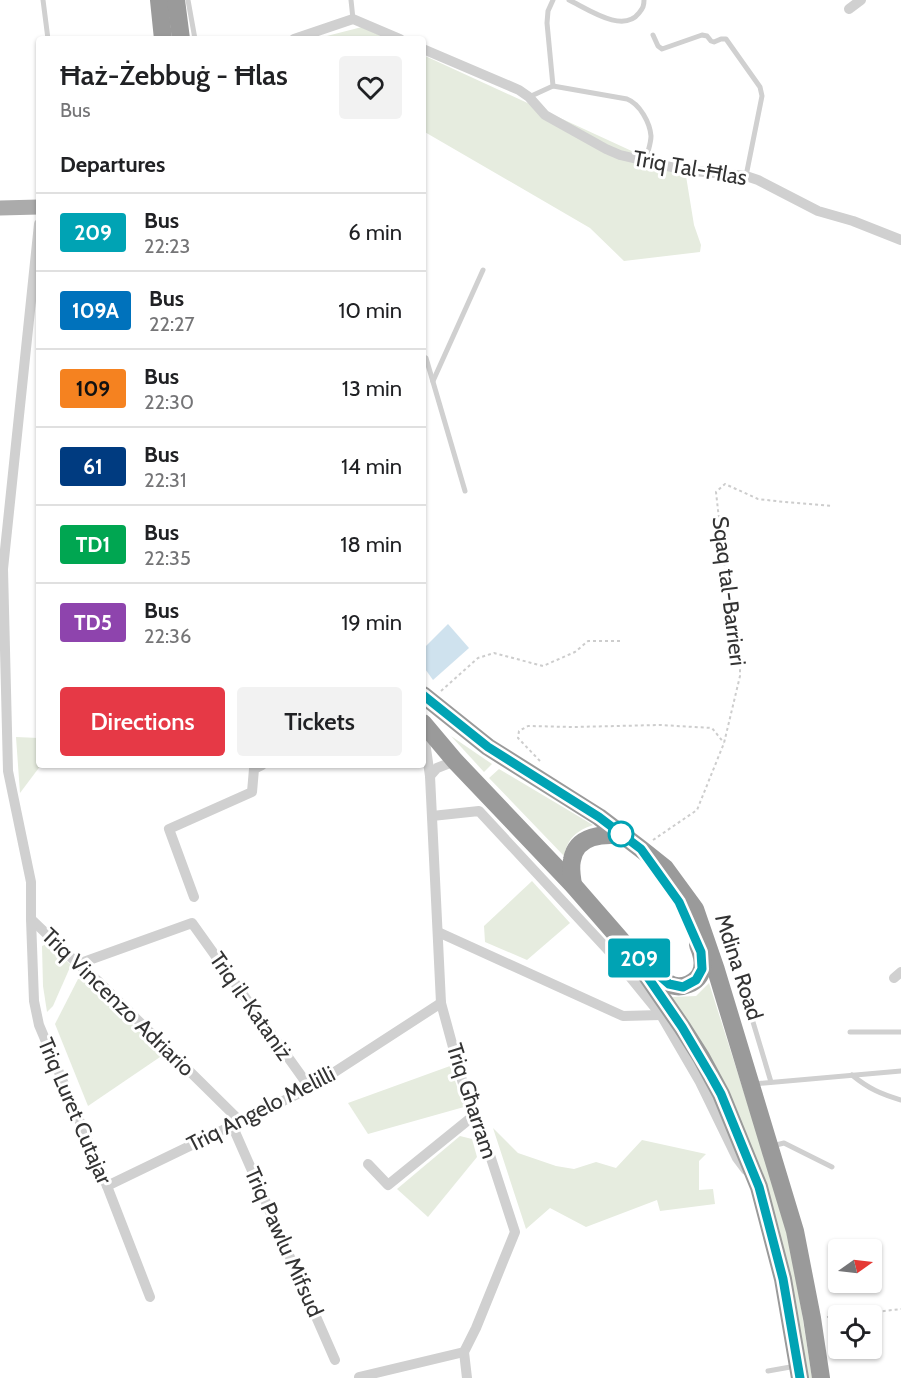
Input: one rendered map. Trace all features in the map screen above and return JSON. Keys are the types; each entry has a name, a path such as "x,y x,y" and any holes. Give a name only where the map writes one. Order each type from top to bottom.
{"highway":[{"path":"159,0 163,36"},
{"path":"176,0 181,36"},
{"name":"Mdina Road","path":"426,698 488,747 599,817 641,849 665,868 694,909 716,970 795,1232 821,1378"},
{"path":"426,727 455,761 573,885 627,947 706,1066 721,1094 759,1187 783,1279 799,1372"},
{"path":"573,885 572,858 580,845 597,836 610,834 624,836"},
{"path":"627,947 669,984 683,987 696,980 702,969 701,952 679,902 641,849"}],"main road":[{"path":"0,208 36,207"}],"street":[{"path":"849,9 861,0"},
{"path":"303,36 353,19 393,36"},
{"name":"Triq Tal-Ħlas","path":"426,50 519,90 529,97 545,115 620,155 694,172 746,176 818,211 853,221 901,240"},
{"name":"Triq Vincenzo Adriario","path":"36,253 3,569 8,771 31,882 32,919 98,981 237,1123"},
{"name":"Triq Għarram","path":"426,749 430,776 441,1003 472,1117 486,1143 514,1232 476,1328 464,1352"},
{"path":"430,776 437,768 455,761"},
{"path":"194,897 169,829 252,792 254,769 256,768"},
{"path":"432,816 479,811 609,951 661,1015 700,1082 736,1158 759,1187"},
{"name":"Triq Luret Cutajar","path":"32,919 34,1001 39,1025 107,1186 150,1297"},
{"name":"Triq il-Kataniż","path":"78,964 192,923 310,1088"},
{"path":"438,932 623,1016 661,1015"},
{"name":"Triq Angelo Melilli","path":"107,1186 310,1088 441,1003"},
{"path":"369,1164 388,1185 472,1117"},
{"name":"Triq Pawlu Mifsud","path":"237,1123 335,1360"},
{"path":"358,1377 464,1352 467,1378"}],"lane":[{"path":"43,0 48,36"},
{"path":"188,0 194,36"},
{"path":"351,0 353,19"},
{"path":"553,0 548,11 547,23 553,86"},
{"path":"569,0 614,21 626,22 637,17 644,7 644,0"},
{"path":"653,35 662,49 702,35 714,42 726,39 760,87 762,96 746,176"},
{"path":"529,97 553,86 627,99 638,105 650,133 646,161"},
{"path":"433,381 483,270"},
{"path":"426,358 465,491"},
{"path":"741,982 771,1082"},
{"path":"850,1032 901,1032"},
{"path":"893,1072 901,1065"},
{"path":"751,1084 901,1071"},
{"path":"852,1075 878,1093 901,1100"},
{"path":"770,1147 784,1143 831,1167"},
{"path":"768,1371 799,1372"}],"path":[{"name":"Sqaq tal-Barrieri","path":"641,849 697,810 724,743 740,676 740,647 724,564 716,492 725,484 758,499 833,506"},
{"path":"426,698 478,658 486,655 494,653 543,666 575,652 588,641 621,641"},
{"path":"548,784 544,765 518,738 519,731 528,726 660,725 712,728 724,743"},
{"path":"882,1312 901,1310"}],"shaded area":[{"path":"362,27 382,36 327,36"},
{"path":"426,56 686,176 694,225 701,245 700,252 624,261 590,228 426,133"},
{"path":"451,736 492,764 484,772"},
{"path":"16,737 36,738 36,768 39,768 20,793"},
{"path":"499,769 593,825 574,836 564,856 489,778"},
{"path":"532,881 570,923 527,960 485,942 484,926"},
{"path":"49,943 71,965 53,1006 47,1012 43,986 42,946"},
{"path":"78,979 87,979 163,1055 88,1106 55,1024"},
{"path":"709,983 790,1237 812,1378 805,1378 779,1228 672,997 696,996"},
{"path":"450,1066 464,1107 368,1134 348,1103"},
{"path":"493,1128 518,1153 556,1166 574,1169 596,1162 616,1168 642,1140 706,1154 699,1161 699,1190 713,1189 715,1204 660,1211 657,1200 586,1227 550,1208 526,1229"},
{"path":"460,1136 472,1139 477,1157 428,1217 397,1189"}],"water":[{"path":"448,624 469,648 433,680 426,670 426,646"}],"bus line":[{"name":"209","path":"426,697 488,747 599,817 641,849 679,902 701,952 702,969 696,980 683,987 669,984 627,947 701,1057 721,1094 759,1187 783,1279 800,1378"}]}
